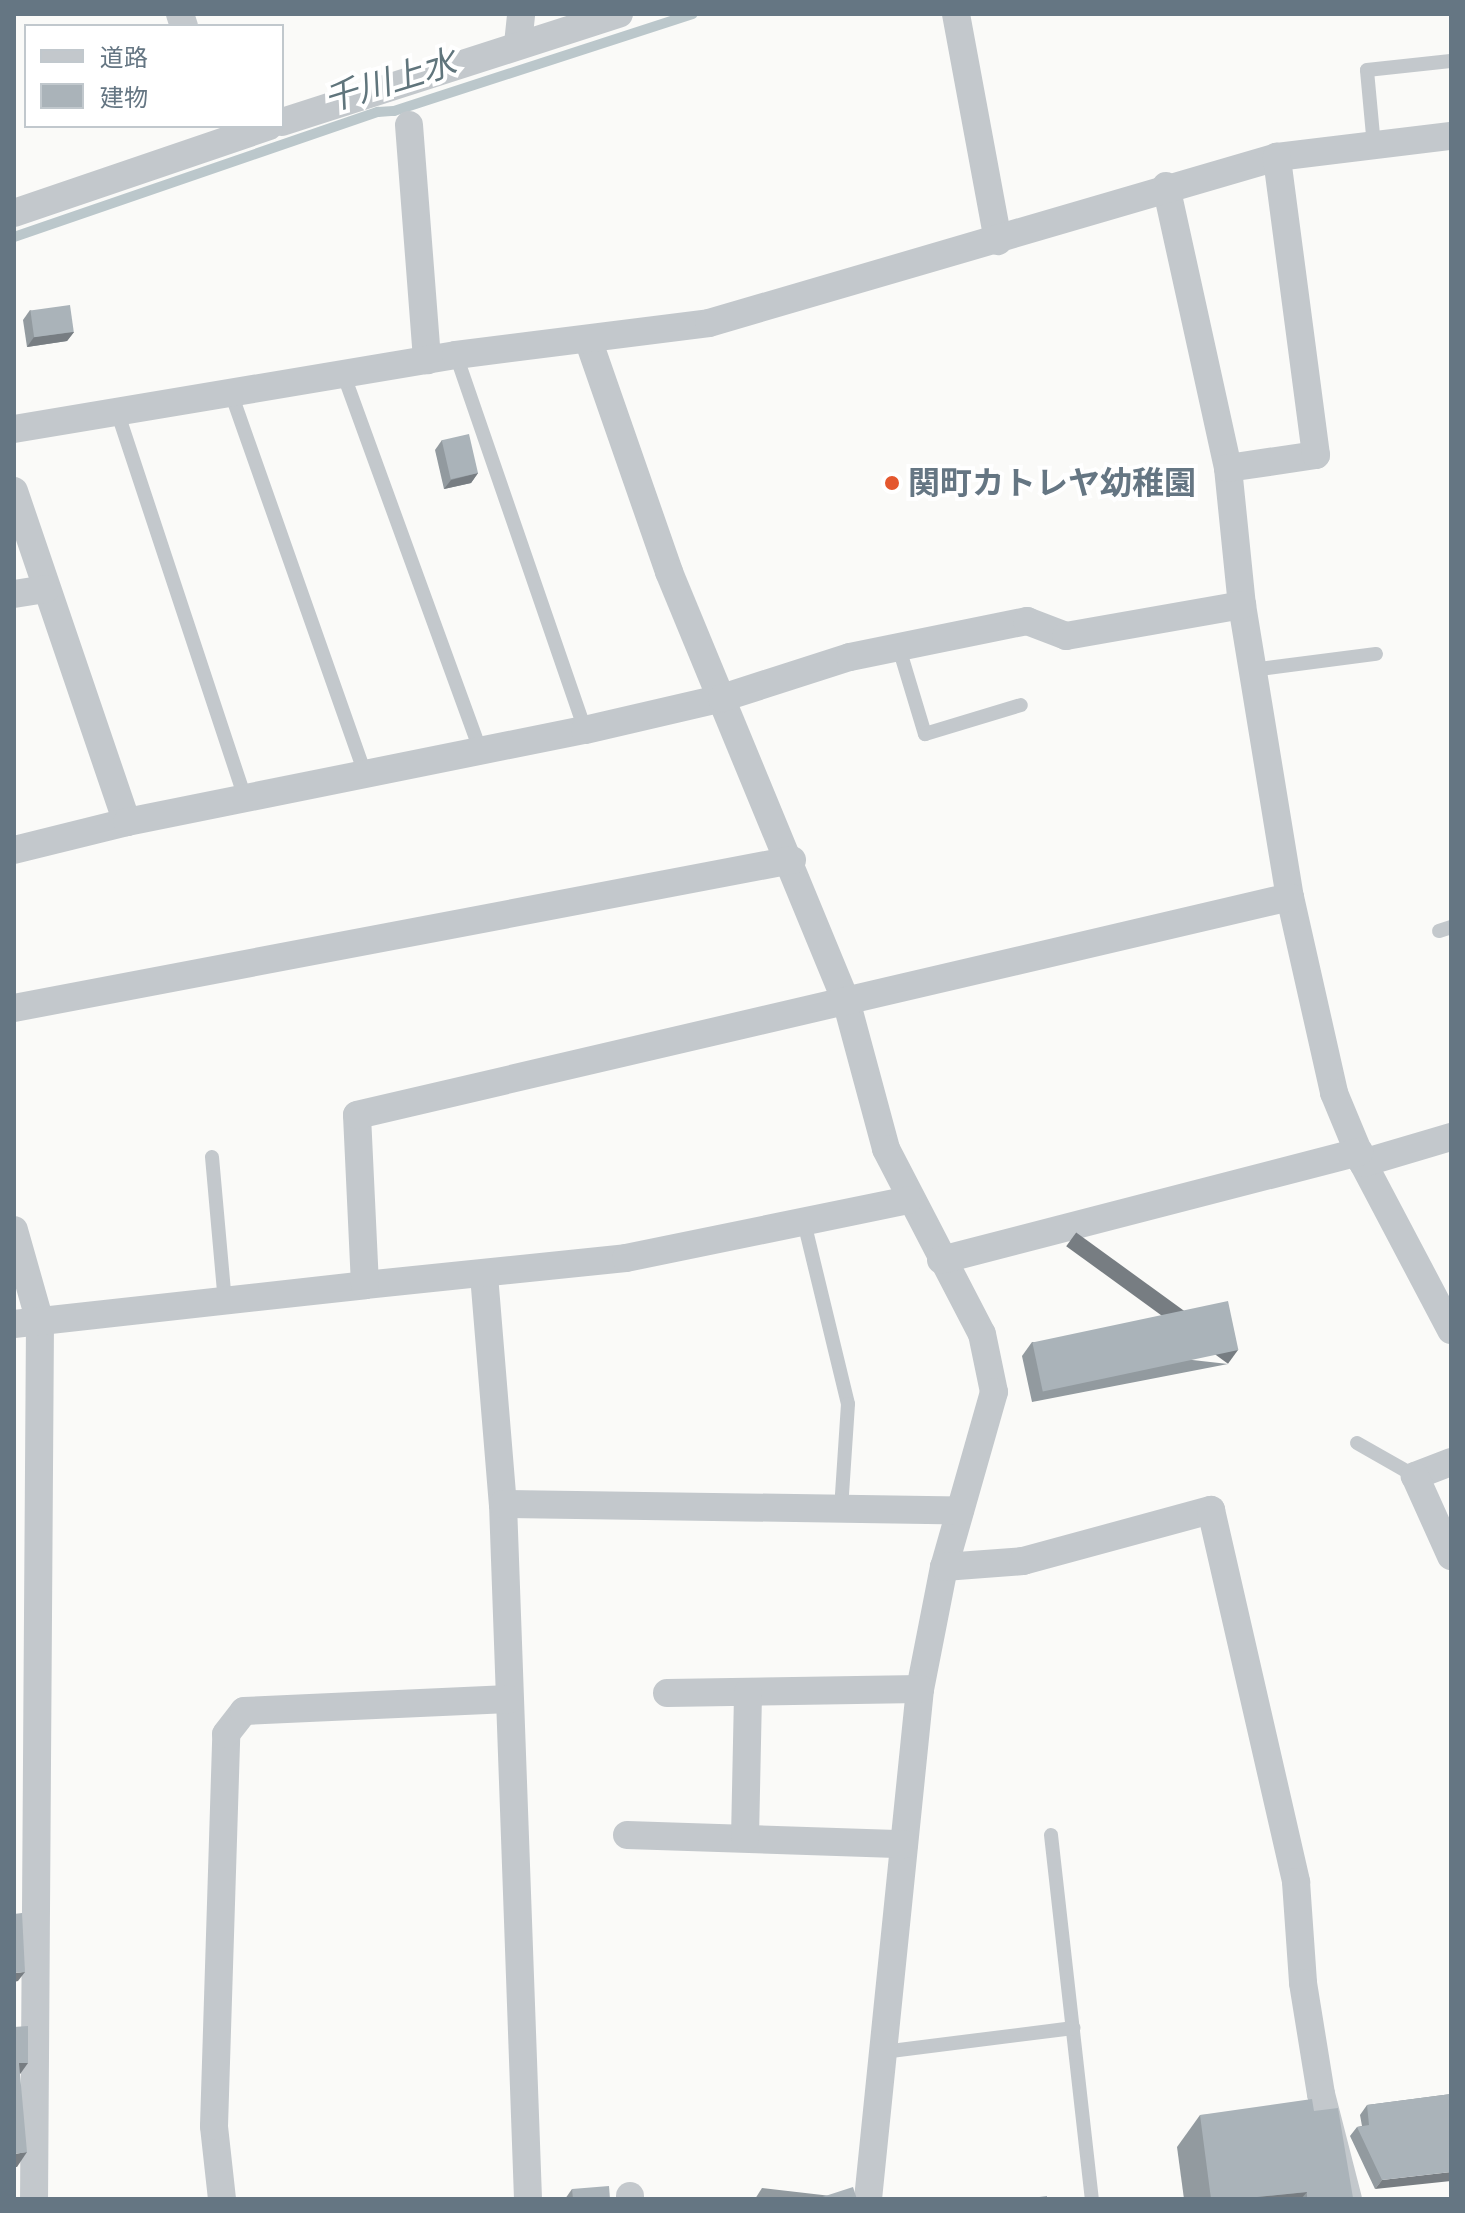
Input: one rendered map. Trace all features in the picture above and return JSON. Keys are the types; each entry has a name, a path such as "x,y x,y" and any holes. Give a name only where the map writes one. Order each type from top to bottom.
{"street":[{"path":"518,44 521,14"},
{"path":"284,121 619,14"},
{"path":"956,14 998,241"},
{"path":"409,125 427,360"},
{"path":"14,213 220,134 257,128"},
{"path":"14,429 456,355 589,342 709,323 998,241 1166,186 1277,157 1451,136"},
{"path":"1228,468 1316,455 1277,157"},
{"path":"1166,186 1228,468 1242,605 1290,897 1334,1093 1361,1158 1451,1330"},
{"path":"589,342 669,572 792,860 847,1004 886,1149 908,1200 982,1334 994,1392 944,1567 920,1689 868,2199"},
{"path":"14,491 127,822"},
{"path":"14,594 46,589"},
{"path":"14,850 127,822 585,730 722,698 850,657 1027,621 1066,636 1242,605"},
{"path":"14,1008 792,860"},
{"path":"365,1285 357,1115 847,1004 1290,897"},
{"path":"941,1260 1451,1137"},
{"path":"27,1323 626,1258 908,1200"},
{"path":"14,1230 27,1323 34,2199"},
{"path":"484,1275 503,1504 528,2199"},
{"path":"1451,1462 1415,1476 1451,1556"},
{"path":"503,1504 960,1510"},
{"path":"944,1567 1023,1561 1211,1510 1296,1882 1303,1983 1321,2094 1348,2199"},
{"path":"667,1693 920,1689"},
{"path":"745,1838 748,1692"},
{"path":"222,2199 214,2126 226,1734 244,1711 509,1699"},
{"path":"627,1835 904,1844"}],"lane":[{"path":"1374,146 1367,70 1451,61"},
{"path":"456,355 585,730"},
{"path":"343,373 480,749"},
{"path":"231,393 365,773"},
{"path":"118,414 245,798"},
{"path":"899,648 925,734 1021,705"},
{"path":"1252,670 1376,654"},
{"path":"212,1157 225,1302"},
{"path":"804,1222 848,1404 841,1509"},
{"path":"1357,1443 1415,1476"},
{"path":"1051,1835 1092,2199"},
{"path":"883,2052 1073,2028"}],"building":[{"path":"70,305 74,332 34,337 30,311"},
{"path":"469,434 478,473 451,479 442,440"},
{"path":"1228,1301 1238,1350 1043,1391 1032,1343"},
{"path":"22,1913 25,1972 14,1973 14,1914"},
{"path":"28,2026 28,2063 19,2063 27,2152 14,2154 14,2027"},
{"path":"1451,2094 1451,2172 1382,2180 1357,2127 1369,2125 1367,2105"},
{"path":"1312,2099 1314,2111 1338,2108 1353,2198 1307,2199 1307,2192 1211,2199 1200,2115"},
{"path":"609,2186 610,2199 573,2199 572,2189"},
{"path":"853,2187 857,2199 816,2199"}],"waterway":[{"name":"千川上水","path":"14,237 378,112 394,111 693,14"}],"place":[{"name":"関町カトレヤ幼稚園","path":"892,483"}]}
